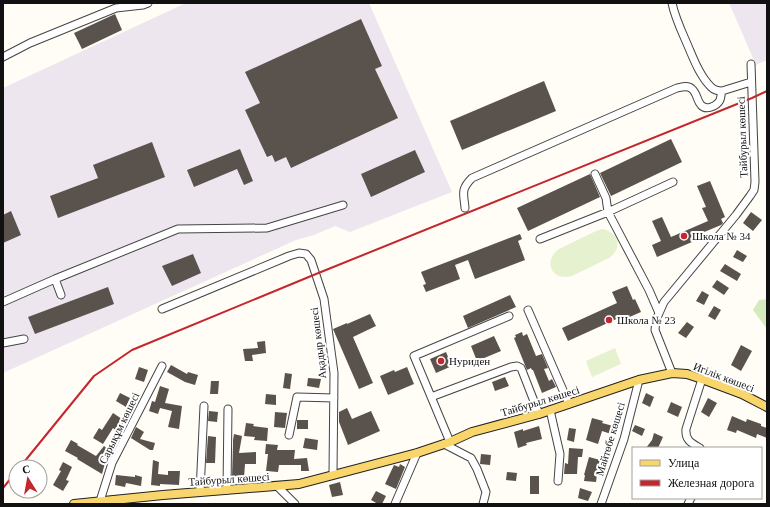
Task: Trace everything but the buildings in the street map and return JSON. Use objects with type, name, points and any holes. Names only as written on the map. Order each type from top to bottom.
[{"type":"main road","name":"Тайбурыл көшесі","points":[[74,504],[299,484],[417,453],[447,443],[472,432],[539,414],[639,380],[672,373]]},
{"type":"main road","name":"Игілік көшесі","points":[[672,373],[687,374],[702,379],[742,394],[767,407]]},
{"type":"street","points":[[3,56],[30,43],[116,8],[143,5],[148,3]]},
{"type":"street","points":[[672,3],[674,15],[704,79],[712,88],[717,91],[722,91],[751,82]]},
{"type":"street","name":"Тайбурыл көшесі","points":[[672,373],[656,330],[656,320],[659,313],[664,302],[736,215],[754,190],[751,64]]},
{"type":"street","points":[[465,208],[463,190],[472,178],[677,88],[688,86],[693,89],[704,108],[713,107],[720,101],[722,91]]},
{"type":"street","points":[[595,174],[606,198],[608,212],[649,290],[659,313]]},
{"type":"street","points":[[540,239],[608,212],[673,182]]},
{"type":"street","points":[[3,302],[55,279],[178,229],[267,228],[343,205]]},
{"type":"street","name":"Ақадыр көшесі","points":[[162,308],[289,256],[299,253],[306,254],[311,260],[324,298],[334,373],[333,474]]},
{"type":"street","points":[[55,279],[61,295]]},
{"type":"street","points":[[528,310],[570,404]]},
{"type":"street","points":[[483,504],[486,492],[478,469],[471,458],[447,443],[431,397],[414,356],[509,316]]},
{"type":"street","points":[[3,343],[24,339]]},
{"type":"street","name":"Сарықұм көшесі","points":[[100,501],[112,463],[162,366]]},
{"type":"street","points":[[431,397],[517,366],[521,368],[539,414]]},
{"type":"street","points":[[698,447],[690,442],[685,433],[702,379]]},
{"type":"street","name":"Майтөбе көшесі","points":[[601,504],[624,439],[639,380]]},
{"type":"street","points":[[288,435],[297,397],[334,398]]},
{"type":"street","points":[[200,492],[204,406]]},
{"type":"street","points":[[227,490],[228,408]]},
{"type":"street","points":[[550,410],[560,454],[558,480]]},
{"type":"street","points":[[395,504],[417,453]]},
{"type":"street","points":[[277,486],[295,504]]},
{"type":"shaded area","points":[[186,3],[369,3],[452,192],[350,232],[335,226],[314,235],[296,240],[3,373],[3,88]]},
{"type":"shaded area","points":[[729,3],[767,3],[767,60],[756,65]]},
{"type":"green space","points":[[602,229],[612,233],[617,241],[616,250],[609,258],[572,276],[559,276],[555,273],[550,264],[554,254],[559,249]]},
{"type":"green space","points":[[767,299],[767,329],[753,310],[759,300]]},
{"type":"green space","points":[[615,348],[621,364],[592,377],[586,361]]},
{"type":"railway","points":[[27,459],[94,376],[132,350],[767,91]]},
{"type":"railway","points":[[3,488],[8,482]]},
{"type":"place","name":"Школа № 34","points":[[684,236]]},
{"type":"place","name":"Школа № 23","points":[[609,320]]},
{"type":"place","name":"Нуриден","points":[[441,361]]}]
